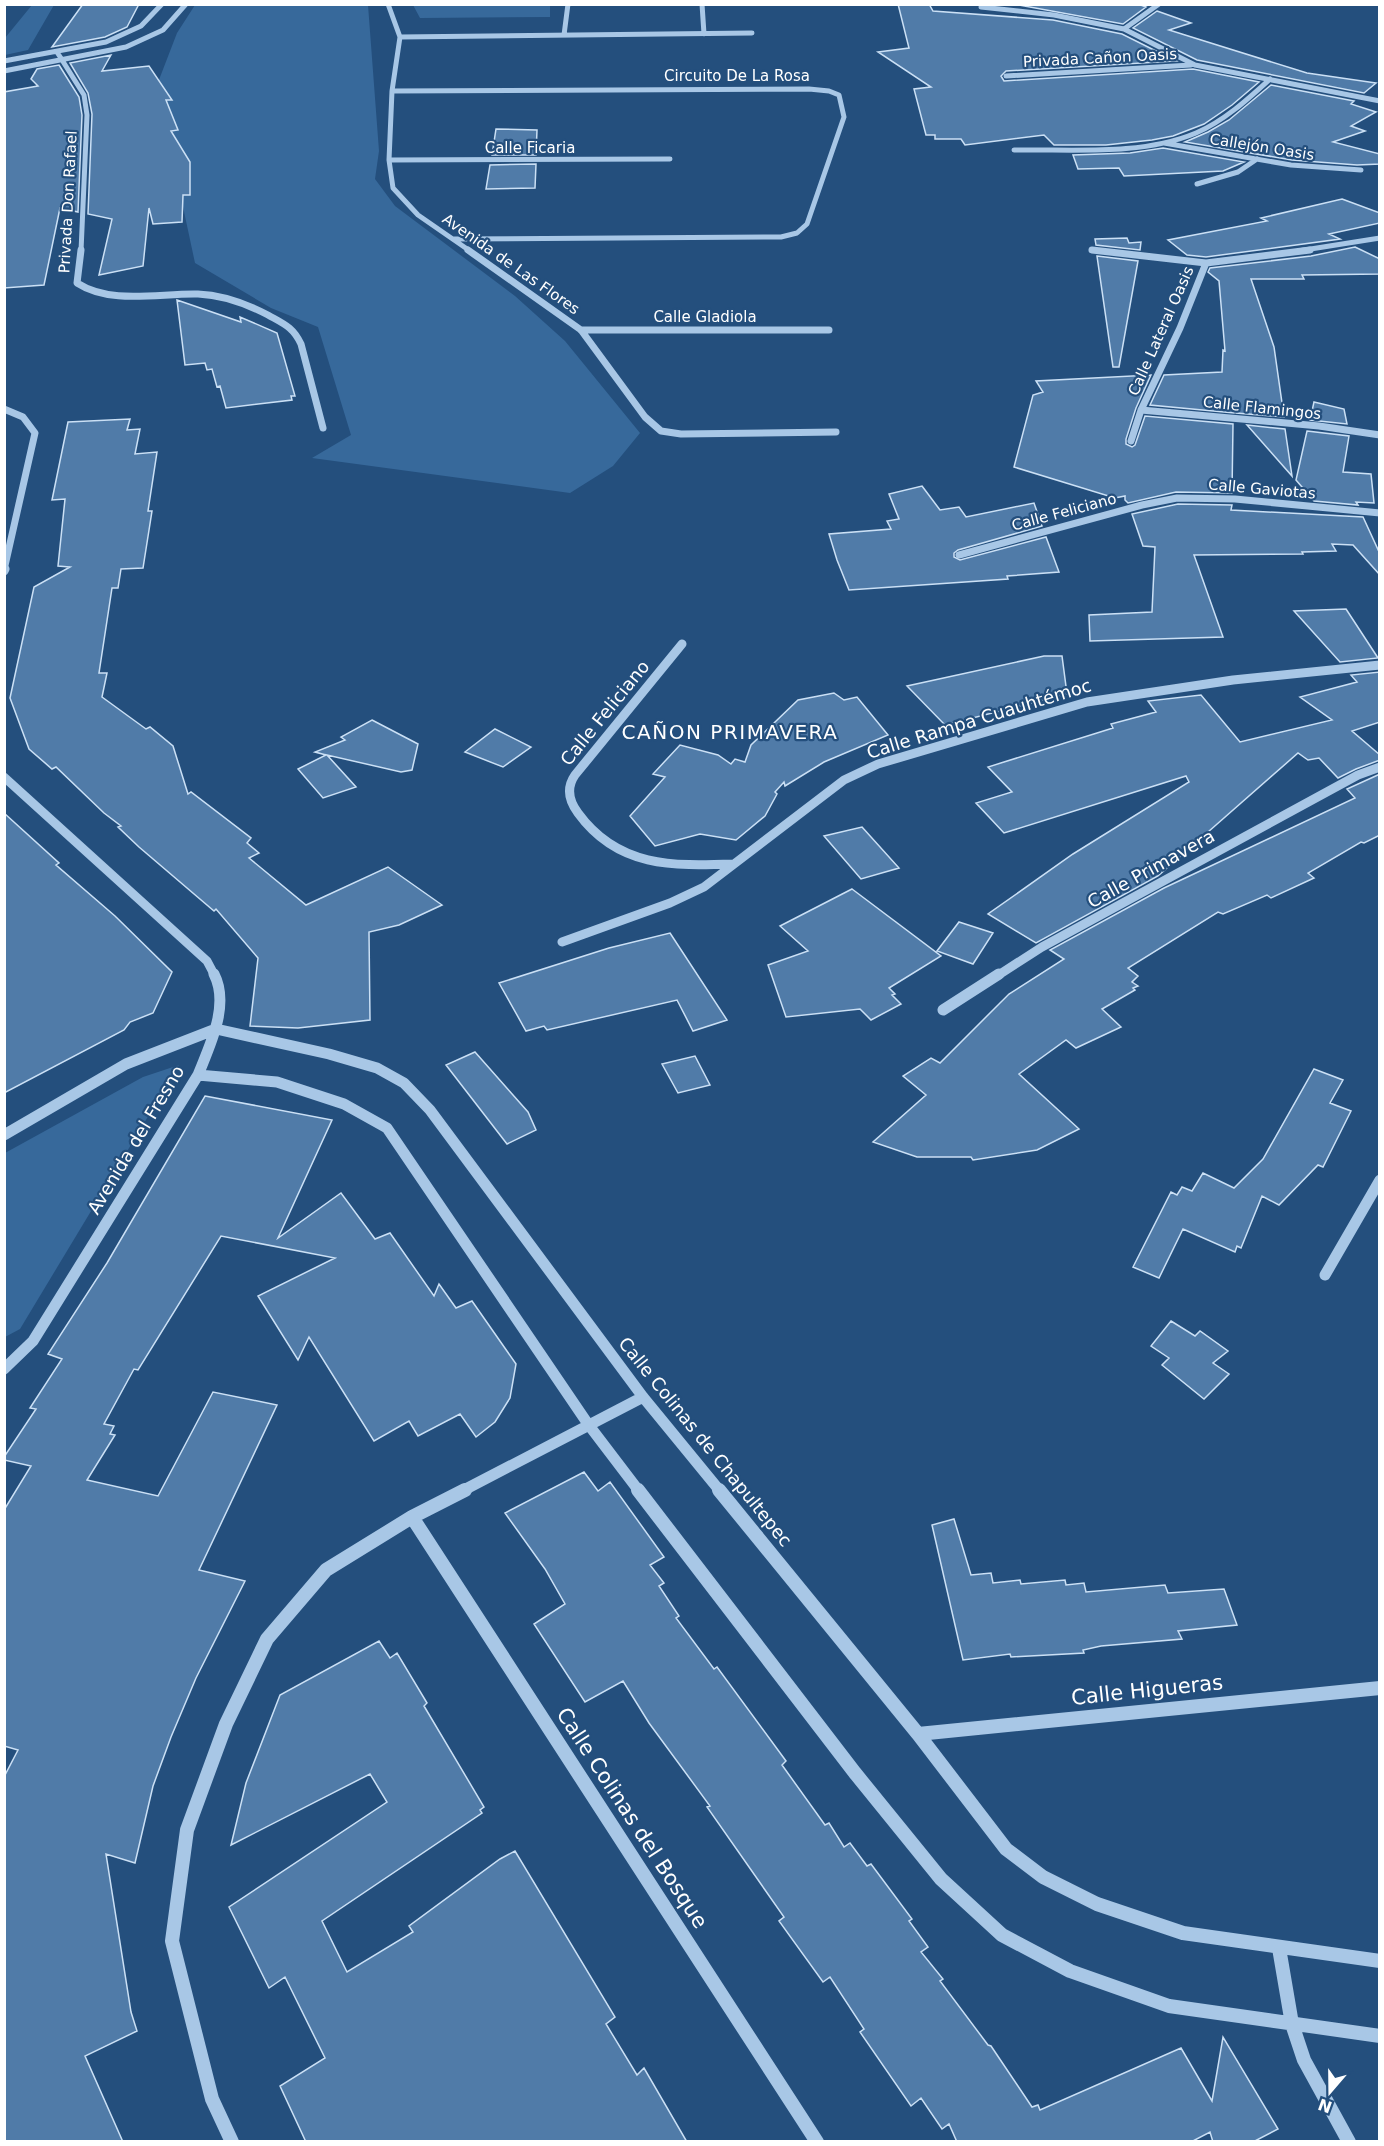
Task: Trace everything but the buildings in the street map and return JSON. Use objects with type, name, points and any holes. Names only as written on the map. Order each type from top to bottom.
[{"type":"street","points":[[4,61],[106,42],[141,26],[162,4]]},
{"type":"street","points":[[4,71],[62,61],[126,46],[163,30],[186,4]]},
{"type":"street","name":"Avenida de Las Flores","points":[[388,4],[400,37],[392,92],[389,160],[393,188],[418,215],[582,330],[645,417],[661,431],[681,434],[836,432]]},
{"type":"street","points":[[564,35],[568,4]]},
{"type":"street","points":[[702,4],[704,33]]},
{"type":"street","points":[[1124,29],[1159,4]]},
{"type":"street","points":[[981,7],[1046,14],[1124,29],[1195,65],[1380,101]]},
{"type":"street","points":[[400,37],[752,33]]},
{"type":"street","name":"Privada Don Rafael","points":[[57,52],[84,95],[87,115],[81,260],[77,283],[88,290],[104,295],[212,295],[262,312],[285,324],[295,332],[301,344],[323,428]]},
{"type":"street","name":"Privada Cañon Oasis","points":[[1006,76],[1195,65]]},
{"type":"street","name":"Callejón Oasis","points":[[1014,150],[1106,148],[1160,142],[1194,134],[1245,102],[1270,79]]},
{"type":"street","name":"Circuito De La Rosa","points":[[392,92],[808,89],[828,91],[839,95],[844,117],[837,142],[807,224],[797,233],[781,237],[453,239]]},
{"type":"street","name":"Callejón Oasis","points":[[1160,142],[1328,170],[1361,170]]},
{"type":"street","name":"Calle Ficaria","points":[[389,160],[670,159]]},
{"type":"street","points":[[1197,184],[1238,172],[1257,159]]},
{"type":"street","name":"Calle Lateral Oasis","points":[[1131,441],[1141,410],[1180,328],[1206,262],[1333,247],[1380,238]]},
{"type":"street","points":[[1092,250],[1206,262]]},
{"type":"street","name":"Calle Gladiola","points":[[582,330],[829,330]]},
{"type":"street","points":[[4,409],[22,415],[30,422],[35,433],[4,571]]},
{"type":"street","name":"Calle Flamingos","points":[[1141,410],[1319,426],[1380,435]]},
{"type":"street","name":"Calle Gaviotas","points":[[1142,506],[1177,498],[1206,497],[1380,513]]},
{"type":"street","name":"Calle Feliciano","points":[[959,555],[1142,506]]},
{"type":"street","name":"Calle Feliciano","points":[[682,644],[582,766],[569,786],[571,799],[578,816],[616,849],[639,860],[668,865],[734,864]]},
{"type":"street","name":"Calle Rampa Cuauhtémoc","points":[[562,942],[670,903],[704,887],[844,780],[889,761],[1087,702],[1233,680],[1380,665]]},
{"type":"street","name":"Calle Primavera","points":[[943,1010],[1042,948],[1358,775],[1380,767]]},
{"type":"street","name":"Avenida del Fresno","points":[[4,777],[207,961],[220,986],[216,1029],[198,1075],[33,1341],[4,1369]]},
{"type":"street","points":[[4,1135],[126,1064],[216,1029]]},
{"type":"street","name":"Calle Colinas de Chapultepec","points":[[216,1029],[329,1054],[377,1068],[404,1083],[430,1110],[642,1397],[918,1734],[1006,1849],[1043,1877],[1097,1904],[1183,1933],[1380,1961]]},
{"type":"street","points":[[198,1075],[277,1082],[344,1104],[387,1128],[588,1424],[855,1773],[941,1879],[1002,1935],[1070,1971],[1169,2006],[1380,2036]]},
{"type":"street","points":[[1325,1275],[1380,1180]]},
{"type":"street","points":[[232,2142],[212,2099],[172,1941],[187,1830],[226,1724],[267,1639],[326,1570],[412,1517],[642,1397]]},
{"type":"street","name":"Calle Colinas del Bosque","points":[[412,1517],[817,2142]]},
{"type":"street","name":"Calle Higueras","points":[[918,1734],[1380,1688]]},
{"type":"street","points":[[1280,1948],[1292,2024],[1304,2060],[1349,2142]]},
{"type":"shaded area","points":[[32,5],[54,5],[28,50],[5,55],[5,38]]},
{"type":"shaded area","points":[[195,5],[368,5],[379,151],[375,179],[395,206],[515,296],[565,341],[640,433],[613,466],[570,493],[312,458],[351,435],[318,327],[271,308],[195,263],[157,85],[177,33]]},
{"type":"shaded area","points":[[413,5],[550,5],[550,17],[420,18]]},
{"type":"shaded area","points":[[179,1065],[20,1329],[5,1337],[5,1153],[143,1077]]},
{"type":"district","name":"CAÑON PRIMAVERA","points":[[730,732]]}]
